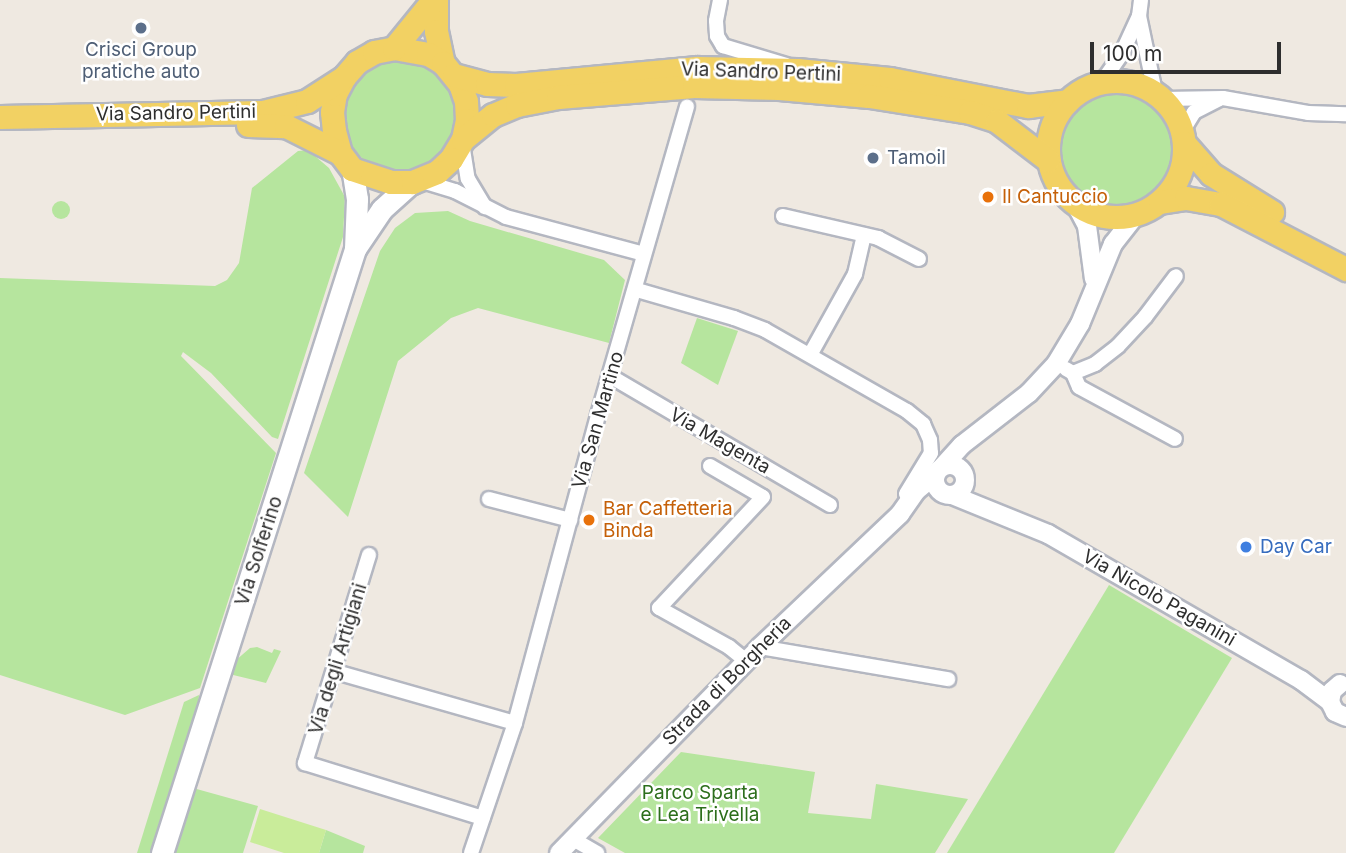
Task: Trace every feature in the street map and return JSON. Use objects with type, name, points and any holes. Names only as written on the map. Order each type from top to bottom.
[{"type":"main road","points":[[394,48],[434,0]]},
{"type":"main road","points":[[434,0],[436,31],[449,69],[466,102],[467,120],[462,141]]},
{"type":"main road","name":"Via Sandro Pertini","points":[[0,117],[263,112],[307,102],[344,77],[366,57],[394,48],[411,48],[449,69],[487,84],[516,85],[697,68],[797,70],[890,79],[1028,106],[1068,101]]},
{"type":"main road","points":[[344,77],[335,94],[332,112],[346,161]]},
{"type":"main road","points":[[1102,82],[1138,84],[1159,96],[1175,114],[1183,137],[1211,174],[1231,189],[1346,251]]},
{"type":"main road","name":"Via Sandro Pertini","points":[[1076,205],[1054,178],[1048,160],[1048,139],[1055,118],[1068,101],[1083,89],[1102,82]]},
{"type":"main road","name":"Via Sandro Pertini","points":[[0,129],[286,126],[346,161],[391,182],[415,181],[444,165],[462,141],[493,115],[517,105],[558,97],[694,86],[779,88],[869,96],[970,112],[998,121],[1048,160]]},
{"type":"main road","points":[[1160,202],[1174,185],[1183,165],[1183,137]]},
{"type":"main road","name":"Via Solferino","points":[[162,853],[355,249],[357,199],[346,161]]},
{"type":"main road","name":"Via Solferino","points":[[355,249],[382,209],[415,181]]},
{"type":"main road","points":[[1076,205],[1095,214],[1115,218],[1136,215],[1160,202],[1186,198],[1221,204],[1346,269]]},
{"type":"street","points":[[720,0],[716,29],[723,46],[734,52],[773,59],[797,70]]},
{"type":"street","points":[[1102,82],[1122,53],[1139,16],[1141,0]]},
{"type":"street","points":[[1139,16],[1159,96],[1223,98],[1326,116],[1346,114]]},
{"type":"street","points":[[1183,137],[1194,112],[1223,98]]},
{"type":"street","name":"Via San Martino","points":[[471,853],[515,723],[687,107]]},
{"type":"street","points":[[462,141],[468,179],[486,208]]},
{"type":"street","points":[[415,181],[454,191],[486,208],[644,254]]},
{"type":"street","name":"Strada di Borgheria","points":[[1076,205],[1087,226],[1094,256],[1094,286]]},
{"type":"street","name":"Strada di Borgheria","points":[[559,853],[760,647],[900,514],[916,491],[940,470],[962,444],[975,437],[1029,393],[1056,364],[1080,324],[1113,244],[1136,215]]},
{"type":"street","points":[[783,216],[889,242],[919,259]]},
{"type":"street","points":[[810,355],[855,274],[864,235]]},
{"type":"street","points":[[1073,373],[1095,364],[1118,346],[1145,317],[1176,276]]},
{"type":"street","points":[[637,290],[734,318],[765,330],[907,411],[923,424],[930,440],[931,453],[876,537]]},
{"type":"street","points":[[1056,364],[1073,373],[1079,387],[1175,439]]},
{"type":"street","name":"Via Magenta","points":[[610,376],[830,505]]},
{"type":"street","points":[[964,473],[954,465],[940,470],[938,489],[950,495],[962,490],[964,473],[975,437]]},
{"type":"street","points":[[710,466],[763,497],[659,608],[729,647],[746,661]]},
{"type":"street","name":"Via Nicolò Paganini","points":[[964,473],[971,485],[1015,519]]},
{"type":"street","name":"Strada di Borgheria","points":[[900,514],[923,500],[950,495]]},
{"type":"street","name":"Via Nicolò Paganini","points":[[950,495],[1048,534],[1301,680],[1330,702],[1335,712],[1346,717]]},
{"type":"street","points":[[489,499],[570,520]]},
{"type":"street","name":"Via degli Artigiani","points":[[369,555],[305,764],[482,818]]},
{"type":"street","points":[[760,647],[948,679]]},
{"type":"street","points":[[335,672],[515,723]]},
{"type":"street","name":"Via Nicolò Paganini","points":[[1301,680],[1344,682]]},
{"type":"street","name":"Via Nicolò Paganini","points":[[1330,702],[1332,691],[1344,682]]},
{"type":"street","points":[[573,839],[597,853]]},
{"type":"green space","points":[[399,58],[421,63],[439,75],[451,93],[456,115],[451,137],[439,155],[421,167],[399,172],[377,167],[359,155],[347,137],[342,115],[347,93],[359,75],[377,63]]},
{"type":"green space","points":[[1116,92],[1138,97],[1156,109],[1168,127],[1173,149],[1168,171],[1156,189],[1138,201],[1116,206],[1094,201],[1076,189],[1064,171],[1059,149],[1064,127],[1076,109],[1094,97]]},
{"type":"green space","points":[[308,150],[329,168],[345,197],[343,237],[278,439],[272,437],[211,373],[183,352],[181,356],[276,453],[200,688],[125,715],[0,675],[0,278],[215,286],[227,280],[239,263],[252,188],[298,151]]},
{"type":"green space","points":[[57,201],[65,201],[70,210],[68,217],[57,219],[52,214],[52,206]]},
{"type":"green space","points":[[448,211],[470,221],[604,260],[625,280],[609,343],[478,308],[451,318],[398,361],[348,517],[304,473],[380,251],[395,228],[415,213]]},
{"type":"green space","points":[[697,318],[738,331],[718,385],[681,363]]},
{"type":"green space","points":[[1109,585],[1232,658],[1114,853],[947,853]]},
{"type":"green space","points":[[257,647],[272,653],[274,649],[281,651],[266,683],[229,674],[235,661],[250,648]]},
{"type":"green space","points":[[199,695],[198,710],[152,853],[137,853],[184,702]]},
{"type":"green space","name":"Parco Sparta e Lea Trivella","points":[[681,752],[815,772],[808,813],[871,819],[876,784],[968,799],[935,853],[625,853],[598,838]]},
{"type":"green space","points":[[193,788],[258,806],[243,853],[173,853]]},
{"type":"green space","points":[[260,809],[326,830],[319,853],[284,853],[250,842]]},
{"type":"green space","points":[[326,830],[365,846],[363,853],[319,853]]},
{"type":"place","name":"Crisci Group pratiche auto","points":[[141,28]]},
{"type":"place","name":"Tamoil","points":[[873,158]]},
{"type":"place","name":"Il Cantuccio","points":[[988,197]]},
{"type":"place","name":"Bar Caffetteria Binda","points":[[589,520]]},
{"type":"place","name":"Day Car","points":[[1246,547]]}]
